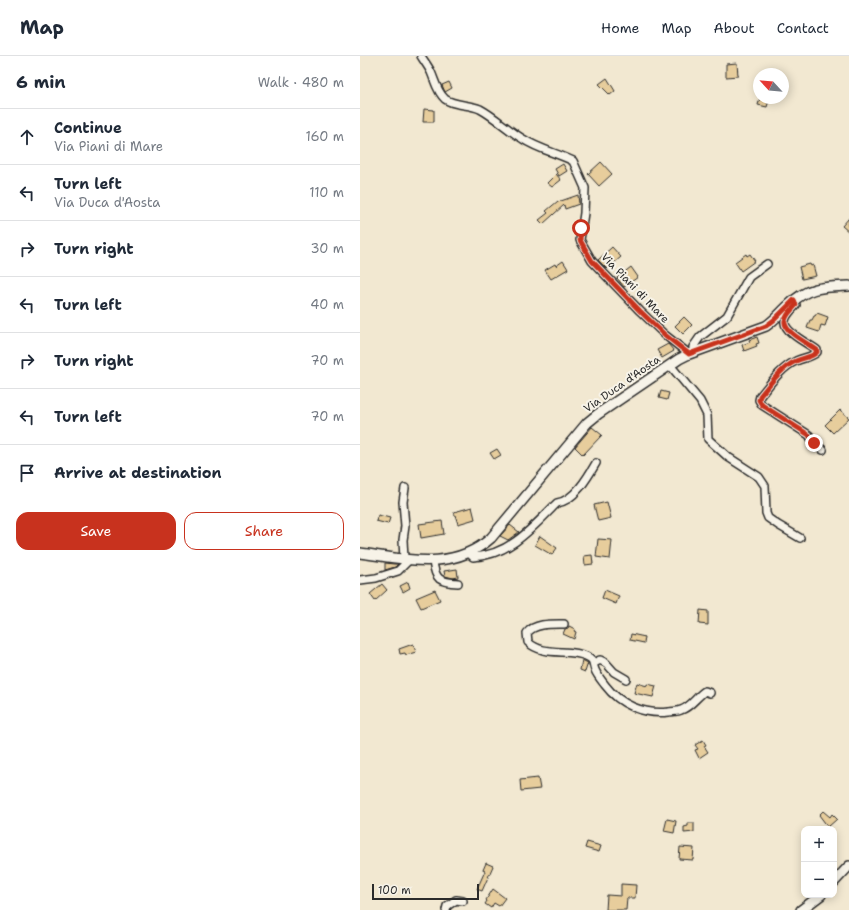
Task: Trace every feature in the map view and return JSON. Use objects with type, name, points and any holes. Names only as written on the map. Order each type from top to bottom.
[{"type":"main road","name":"Via Duca d'Aosta","points":[[360,554],[407,560],[433,561],[447,560],[476,550],[491,538],[587,423],[598,414],[635,390],[670,364],[691,353],[766,326],[794,300],[803,294],[817,288],[849,286]]},
{"type":"main road","points":[[837,879],[849,866]]},
{"type":"main road","points":[[801,910],[817,898]]},
{"type":"street","name":"Via Piani di Mare","points":[[421,56],[430,71],[439,93],[446,100],[480,109],[522,139],[573,161],[584,188],[584,213],[580,240],[592,261],[665,335],[691,353]]},
{"type":"street","points":[[691,353],[693,346],[700,337],[727,316],[749,277],[767,264]]},
{"type":"street","points":[[794,300],[796,305],[788,314],[785,320],[785,325],[788,331],[817,350],[817,352],[812,356],[796,361],[782,371],[760,396],[759,400],[762,405],[809,435],[814,443],[823,450]]},
{"type":"street","points":[[670,364],[704,408],[707,415],[708,438],[728,457],[759,477],[765,486],[766,513],[768,518],[800,538]]},
{"type":"street","name":"Via Duca d'Aosta","points":[[469,553],[473,557],[479,557],[509,547],[519,540],[557,503],[564,502],[585,481],[596,463]]},
{"type":"street","points":[[360,580],[376,578],[398,572],[407,560],[403,540],[405,526],[403,502],[405,488]]},
{"type":"street","points":[[433,561],[434,572],[438,578],[444,582],[458,583]]},
{"type":"street","points":[[564,624],[537,626],[530,629],[527,633],[528,642],[532,647],[585,655],[594,662],[595,669],[606,686],[624,703],[643,712],[661,713],[682,710],[704,692],[710,693]]},
{"type":"street","points":[[594,662],[600,660],[606,663],[614,672],[626,679]]},
{"type":"street","points":[[446,910],[447,906],[456,900],[463,901]]},
{"type":"building","points":[[737,63],[738,76],[726,77],[726,64]]},
{"type":"building","points":[[607,78],[615,91],[610,95],[599,84]]},
{"type":"building","points":[[449,82],[452,88],[445,92],[442,85]]},
{"type":"building","points":[[758,104],[768,104],[767,107]]},
{"type":"building","points":[[424,109],[434,110],[434,122],[423,122]]},
{"type":"building","points":[[601,162],[612,174],[599,186],[588,174]]},
{"type":"building","points":[[563,164],[567,171],[559,176],[555,169]]},
{"type":"building","points":[[556,174],[561,180],[552,187],[547,183]]},
{"type":"building","points":[[578,195],[579,204],[565,209],[564,205],[543,224],[539,220],[548,213],[546,211],[558,201]]},
{"type":"building","points":[[849,218],[849,232],[842,226]]},
{"type":"building","points":[[612,247],[621,257],[607,269],[598,260]]},
{"type":"building","points":[[746,254],[747,256],[750,254],[755,261],[741,271],[735,262]]},
{"type":"building","points":[[563,261],[568,269],[551,279],[545,270],[555,264],[556,266]]},
{"type":"building","points":[[810,264],[811,266],[813,265],[816,276],[802,279],[799,267]]},
{"type":"building","points":[[631,267],[638,277],[624,287],[617,278]]},
{"type":"building","points":[[817,313],[828,317],[825,326],[821,325],[819,332],[807,328],[810,320],[812,320]]},
{"type":"building","points":[[684,317],[692,325],[683,334],[675,326]]},
{"type":"building","points":[[757,337],[759,343],[756,344],[757,346],[744,351],[742,345]]},
{"type":"building","points":[[668,344],[674,351],[662,358],[657,350]]},
{"type":"building","points":[[661,391],[669,393],[667,400],[659,398]]},
{"type":"building","points":[[840,410],[849,418],[833,433],[825,425]]},
{"type":"building","points":[[592,427],[602,435],[583,455],[575,447]]},
{"type":"building","points":[[497,449],[501,455],[494,459],[490,453]]},
{"type":"building","points":[[607,502],[611,518],[598,521],[594,505]]},
{"type":"building","points":[[472,507],[475,519],[458,524],[454,512]]},
{"type":"building","points":[[378,515],[390,518],[388,524],[376,521]]},
{"type":"building","points":[[442,521],[444,534],[421,538],[419,524]]},
{"type":"building","points":[[510,525],[519,532],[508,540],[500,536]]},
{"type":"building","points":[[540,536],[557,548],[552,555],[535,545]]},
{"type":"building","points":[[598,539],[612,540],[610,559],[596,557]]},
{"type":"building","points":[[592,555],[593,564],[585,565],[584,556]]},
{"type":"building","points":[[385,563],[398,564],[395,567],[385,570]]},
{"type":"building","points":[[457,569],[458,577],[453,578],[445,576],[444,571]]},
{"type":"building","points":[[408,582],[410,588],[403,592],[400,586]]},
{"type":"building","points":[[382,584],[387,590],[375,601],[370,594]]},
{"type":"building","points":[[435,590],[440,600],[421,608],[416,598]]},
{"type":"building","points":[[605,590],[619,596],[616,604],[602,598]]},
{"type":"building","points":[[700,610],[708,611],[708,625],[699,624]]},
{"type":"building","points":[[569,626],[575,629],[574,631],[576,632],[574,639],[563,634],[565,629]]},
{"type":"building","points":[[631,634],[645,637],[644,643],[630,640]]},
{"type":"building","points":[[413,644],[416,652],[406,655],[405,653],[400,654],[399,649]]},
{"type":"building","points":[[582,660],[588,663],[585,672],[580,670]]},
{"type":"building","points":[[637,683],[647,686],[647,684],[656,686],[653,697],[634,693]]},
{"type":"building","points":[[703,740],[706,745],[704,746],[708,752],[699,758],[695,750],[698,749],[695,745]]},
{"type":"building","points":[[538,778],[540,789],[521,791],[520,780]]},
{"type":"building","points":[[823,811],[830,817],[832,814],[837,819],[827,826],[819,815]]},
{"type":"building","points":[[667,819],[676,821],[674,833],[664,831]]},
{"type":"building","points":[[688,823],[694,823],[694,832],[684,833],[684,827],[688,826]]},
{"type":"building","points":[[587,842],[601,846],[599,852],[585,848]]},
{"type":"building","points":[[680,847],[694,848],[693,860],[679,859]]},
{"type":"building","points":[[486,863],[493,866],[482,891],[477,889],[485,871],[483,870]]},
{"type":"building","points":[[621,884],[636,885],[635,898],[627,898],[626,910],[606,910],[607,895],[621,896]]},
{"type":"building","points":[[493,889],[505,898],[499,906],[494,903],[491,908],[485,904]]},
{"type":"route","points":[[581,228],[580,240],[592,261],[665,335],[689,354],[766,326],[794,300],[796,305],[788,314],[785,320],[785,325],[788,331],[817,350],[817,352],[812,356],[796,361],[782,371],[760,396],[759,400],[762,405],[809,435],[814,443]]}]
